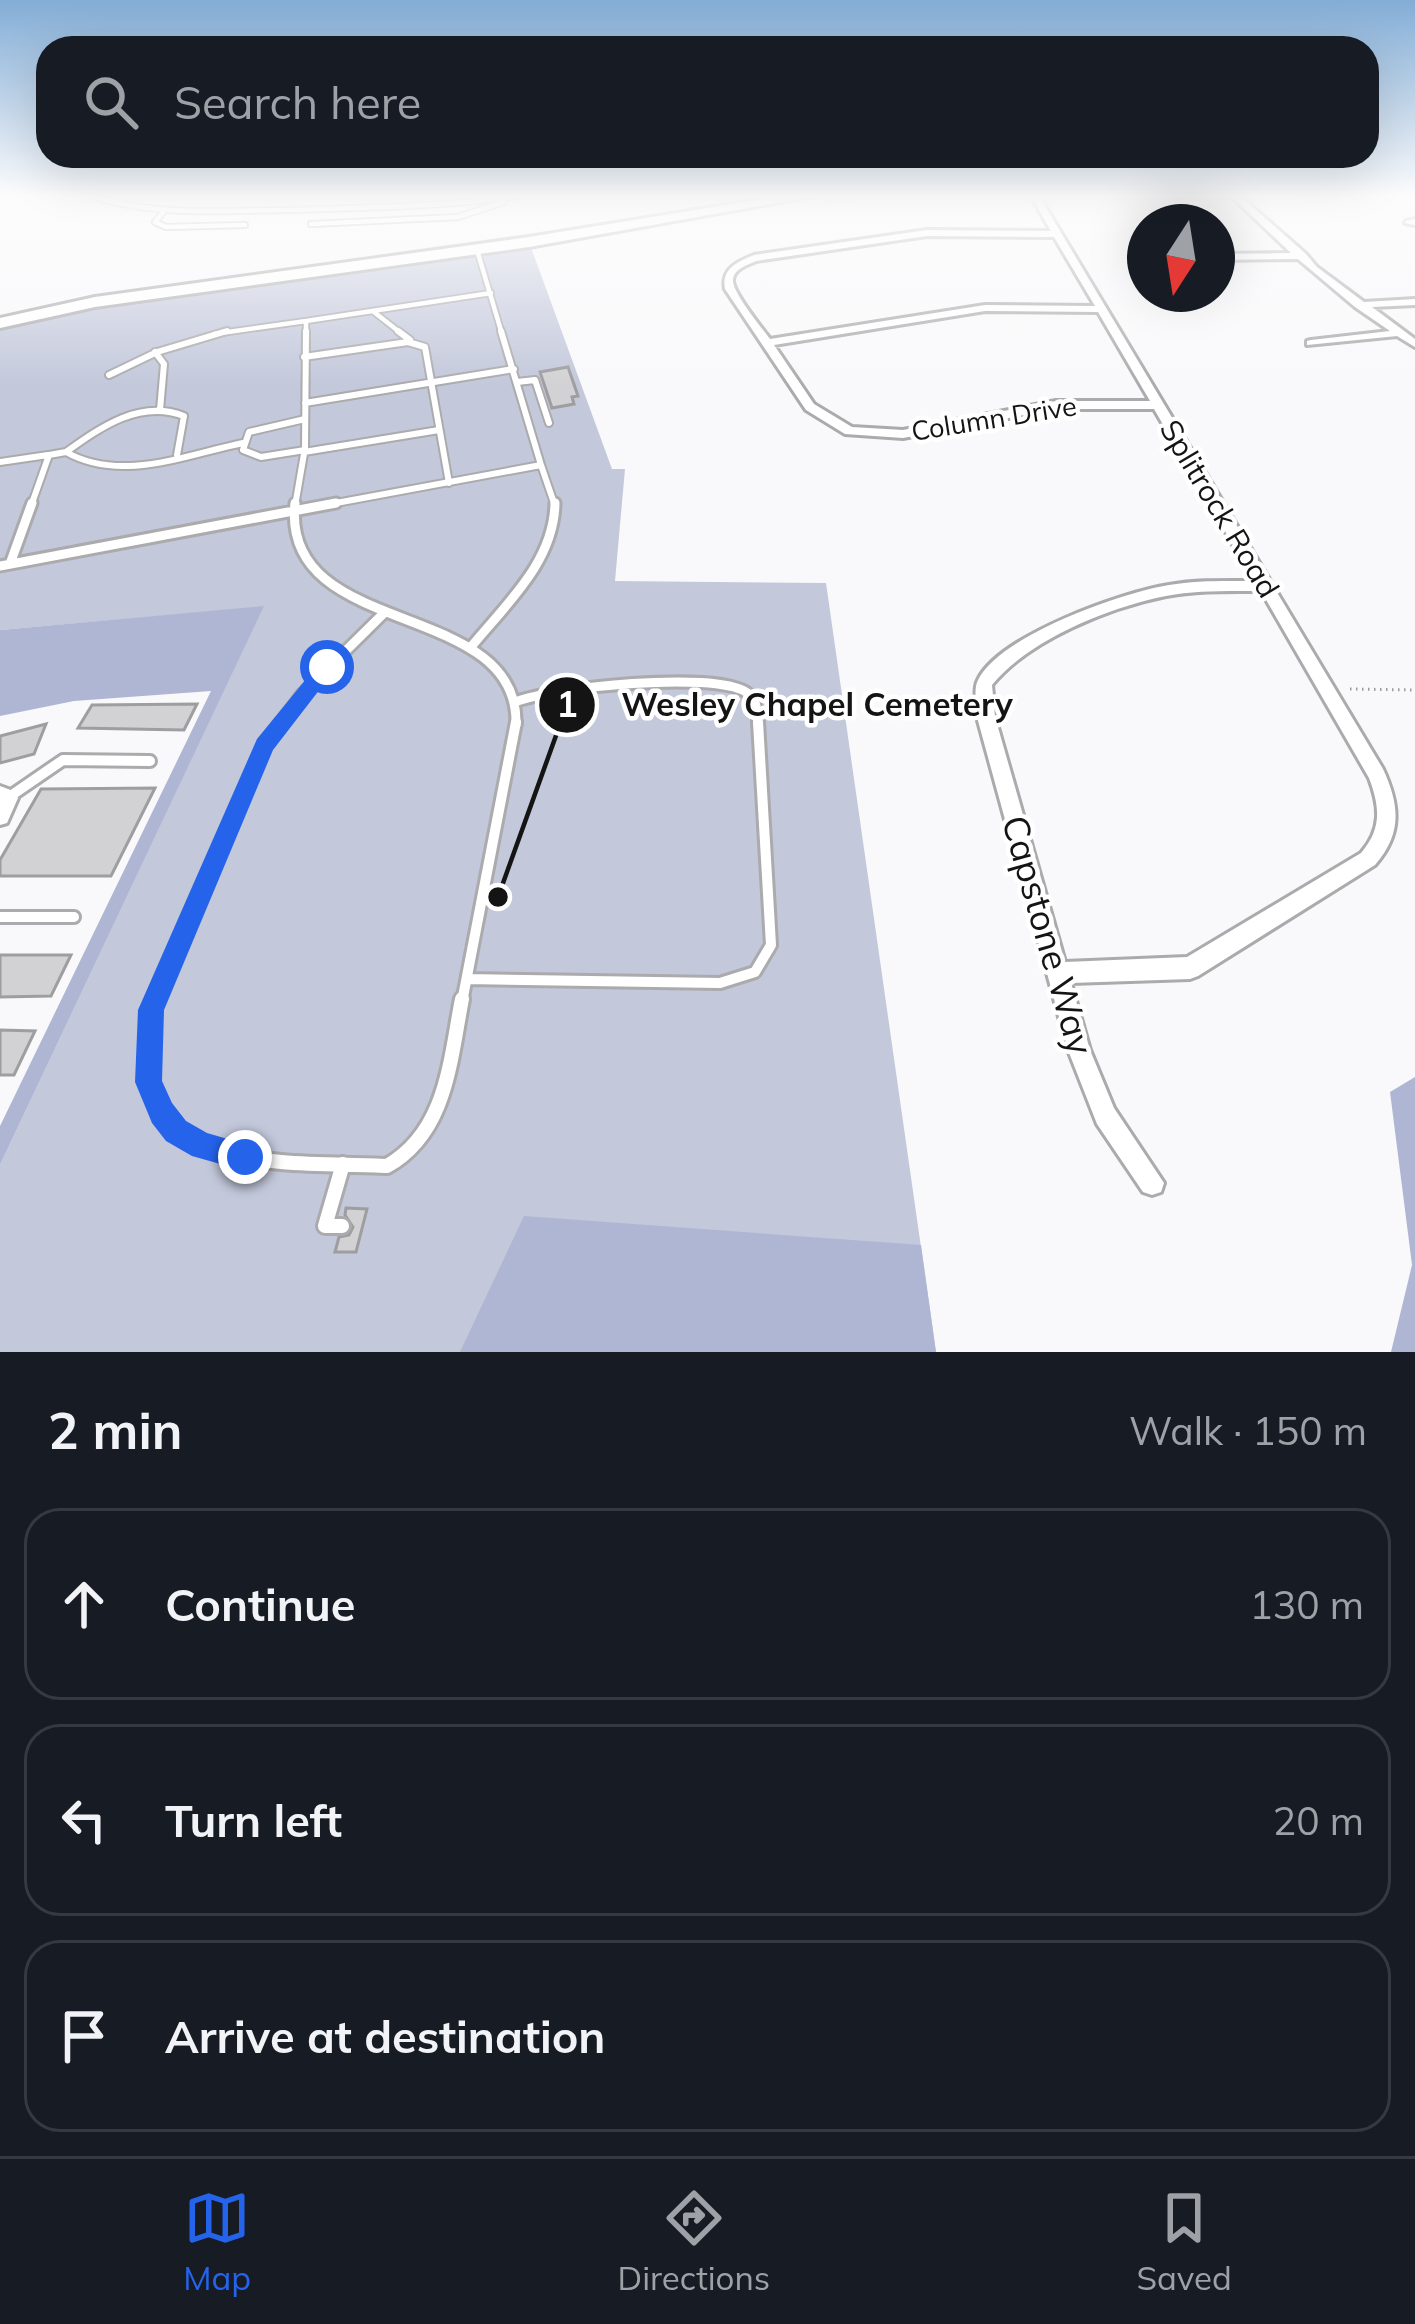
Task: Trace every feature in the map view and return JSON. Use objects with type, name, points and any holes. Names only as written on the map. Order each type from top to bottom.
[{"type":"main road","points":[[0,323],[95,302],[410,259]]},
{"type":"street","points":[[757,259],[733,269],[728,279],[766,343],[985,308],[1101,309]]},
{"type":"street","name":"Splitrock Road","points":[[1058,973],[1190,968],[1368,859],[1383,844],[1389,826],[1388,801],[1377,775],[1072,259]]},
{"type":"street","points":[[1307,259],[1359,305],[1415,344]]},
{"type":"street","points":[[1359,305],[1415,302]]},
{"type":"street","points":[[1311,343],[1396,333]]},
{"type":"street","name":"Column Drive","points":[[766,343],[810,407],[832,424],[886,436],[1056,405],[1158,405]]},
{"type":"street","name":"Capstone Way","points":[[1152,1183],[1105,1116],[1058,973],[986,716],[984,684],[1018,649],[1139,598],[1192,587],[1265,586]]},
{"type":"street","points":[[0,817],[4,795]]},
{"type":"lane","points":[[471,647],[532,568],[548,538],[556,505],[480,259]]},
{"type":"lane","points":[[110,375],[208,332],[491,293]]},
{"type":"lane","points":[[374,311],[425,347],[449,483]]},
{"type":"lane","points":[[306,321],[304,451],[294,513],[296,538],[306,558],[352,596],[471,647],[499,672],[515,702],[467,979],[440,1106],[427,1133],[406,1157],[387,1166],[245,1157],[202,1146],[176,1131],[148,1082],[151,1010],[264,745],[302,694],[384,613]]},
{"type":"lane","points":[[304,357],[415,343]]},
{"type":"lane","points":[[155,352],[164,364],[160,410]]},
{"type":"lane","points":[[305,403],[514,369]]},
{"type":"lane","points":[[518,382],[535,380],[548,419],[528,418]]},
{"type":"lane","points":[[0,462],[66,452],[114,420],[160,410],[184,416],[177,455]]},
{"type":"lane","points":[[305,418],[249,432],[243,450],[260,457],[439,430]]},
{"type":"lane","points":[[66,452],[97,467],[243,443]]},
{"type":"lane","points":[[5,566],[49,455]]},
{"type":"lane","points":[[5,566],[541,465]]},
{"type":"lane","points":[[467,979],[720,983],[755,972],[771,945],[758,723],[752,696],[729,686],[602,687],[529,693],[515,702]]},
{"type":"lane","points":[[4,795],[63,760],[150,761]]},
{"type":"lane","points":[[0,916],[74,917]]},
{"type":"lane","points":[[342,1226],[325,1226],[344,1164]]},
{"type":"path","points":[[1347,689],[1415,690]]},
{"type":"shaded area","points":[[412,259],[535,259],[612,469],[625,469],[615,581],[826,583],[936,1352],[0,1352],[0,1165],[263,607],[0,630],[0,323]]},
{"type":"shaded area","points":[[264,606],[0,1165],[0,1126],[211,691],[74,701],[0,716],[0,630]]},
{"type":"shaded area","points":[[1415,1077],[1415,1352],[1391,1352],[1412,1265],[1390,1092]]},
{"type":"shaded area","points":[[524,1216],[921,1245],[936,1352],[460,1352]]},
{"type":"building","points":[[568,367],[578,396],[572,397],[574,404],[552,408],[540,372]]},
{"type":"building","points":[[197,704],[184,730],[78,728],[92,705]]},
{"type":"building","points":[[46,724],[34,754],[0,763],[0,736]]},
{"type":"building","points":[[155,788],[111,876],[0,876],[0,860],[41,789]]},
{"type":"building","points":[[0,955],[71,955],[51,996],[0,997]]},
{"type":"building","points":[[0,1030],[35,1031],[14,1075],[0,1075]]},
{"type":"building","points":[[346,1208],[367,1209],[356,1252],[335,1252],[339,1237],[349,1235],[353,1227]]},
{"type":"place","name":"Wesley Chapel Cemetery","points":[[498,897]]},
{"type":"route","points":[[245,1157],[202,1146],[176,1131],[162,1113],[148,1082],[151,1010],[264,745],[327,667]]}]
